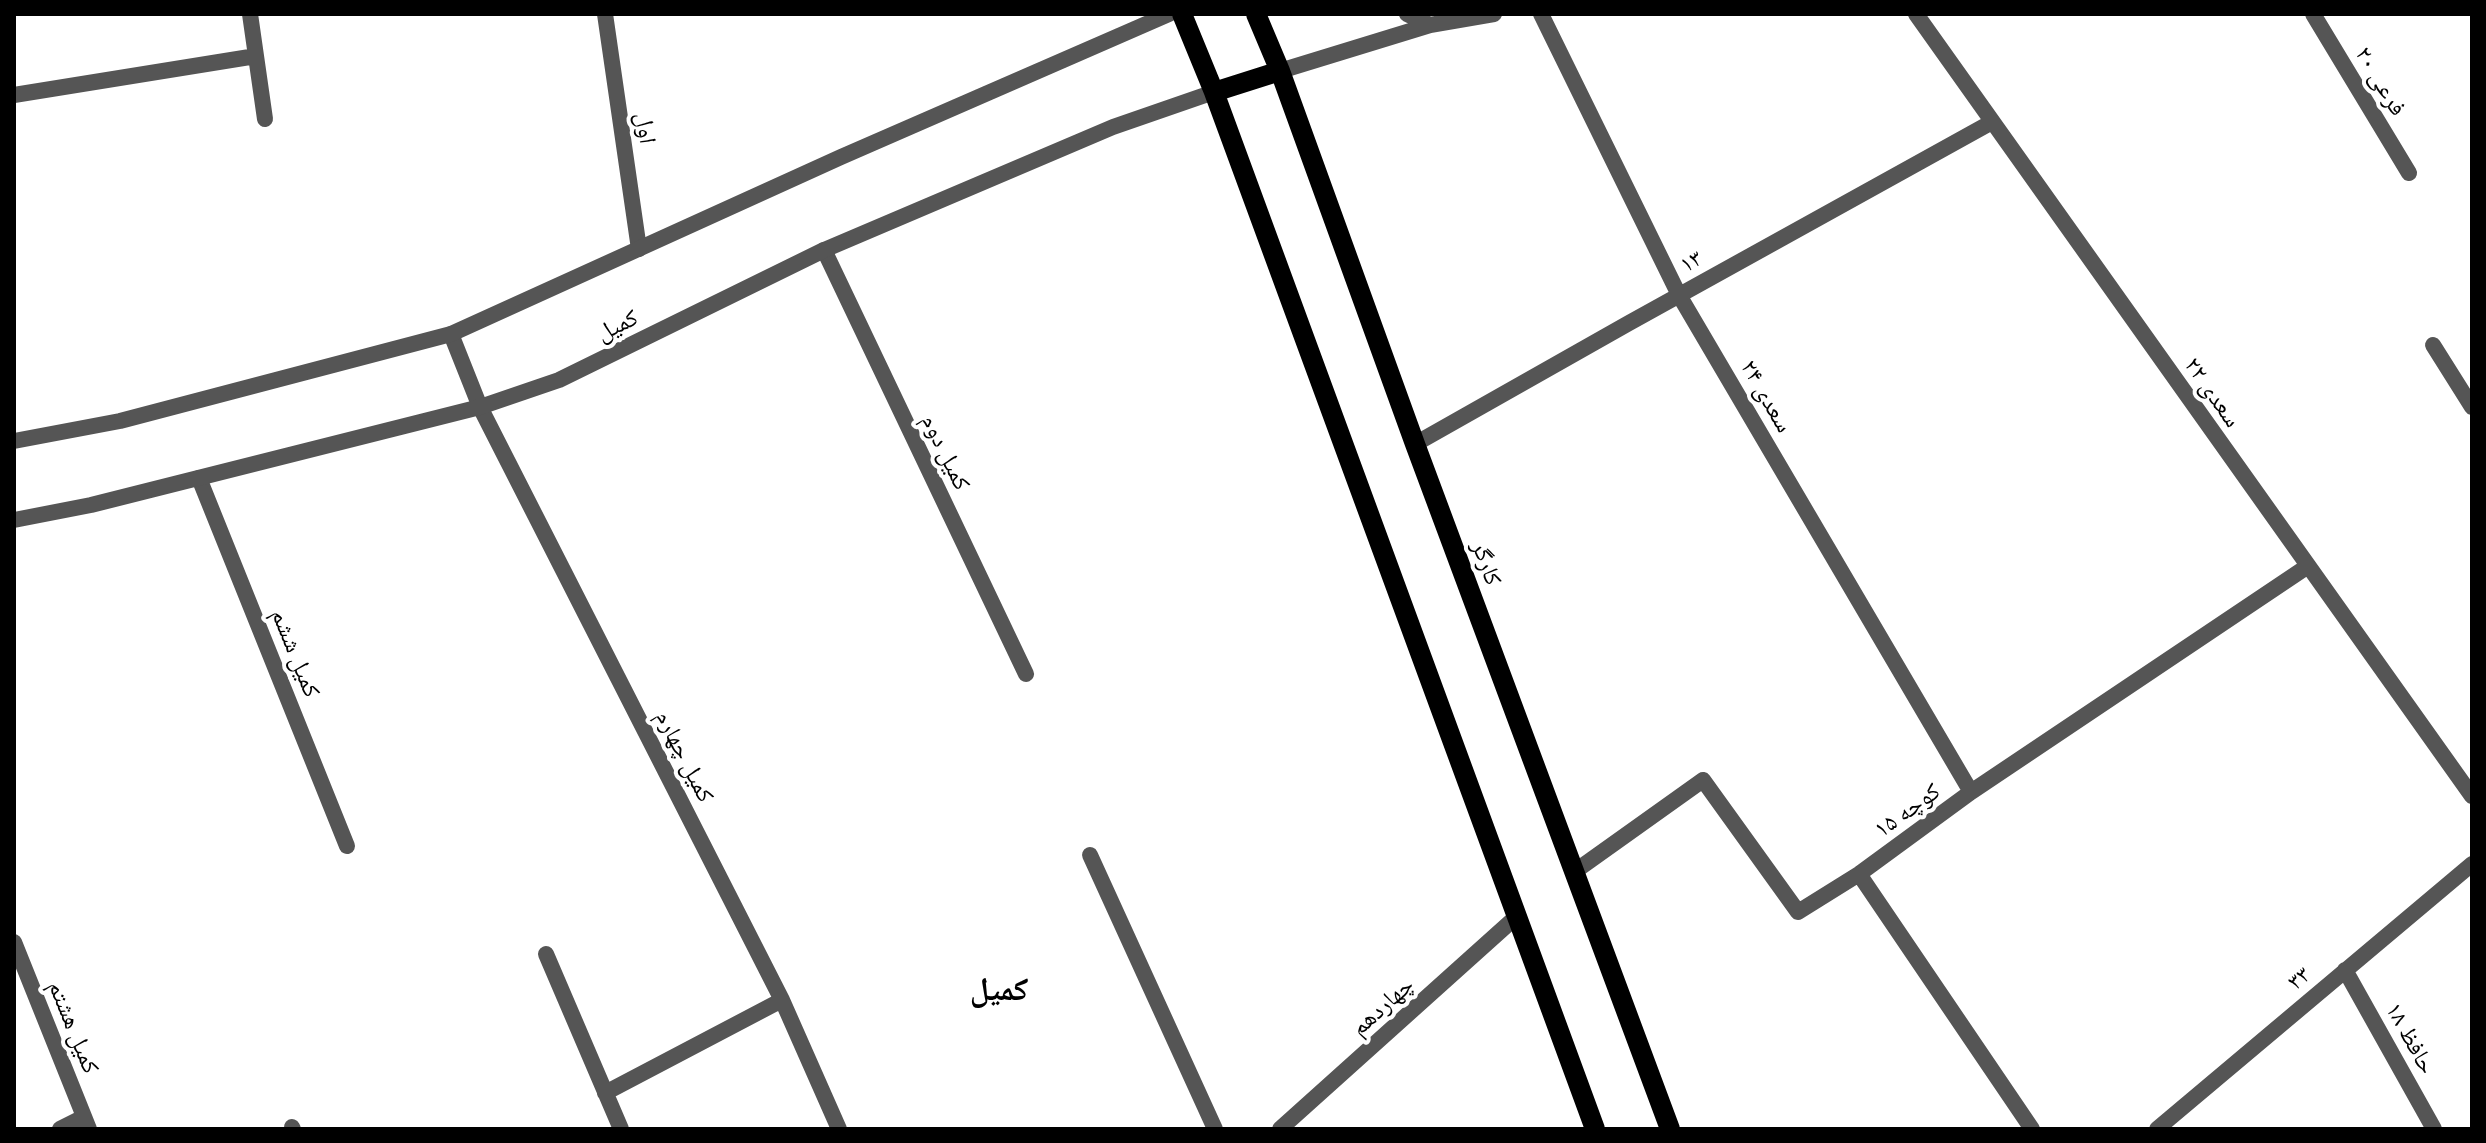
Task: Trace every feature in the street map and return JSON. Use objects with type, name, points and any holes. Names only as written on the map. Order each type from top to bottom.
[{"type":"main road","points":[[1182,14],[1214,92],[1595,1129]]},
{"type":"main road","name":"کارگر","points":[[1256,14],[1280,71],[1670,1129]]},
{"type":"main road","points":[[1214,92],[1280,71]]},
{"type":"street","points":[[250,14],[265,119]]},
{"type":"street","name":"اول","points":[[605,14],[639,249]]},
{"type":"street","points":[[14,441],[120,421],[451,334],[1169,14]]},
{"type":"street","points":[[1407,14],[1430,25]]},
{"type":"street","points":[[1280,71],[1430,25],[1494,14]]},
{"type":"street","name":"سعدی ۲۴","points":[[1541,14],[1679,295],[1971,792]]},
{"type":"street","name":"سعدی ۲۲","points":[[1916,14],[2472,796]]},
{"type":"street","name":"فرعی ۲۰","points":[[2313,14],[2409,173]]},
{"type":"street","points":[[14,95],[256,56]]},
{"type":"street","name":"کمیل","points":[[14,520],[91,505],[480,407],[559,380],[824,250],[1113,127],[1214,92]]},
{"type":"street","name":"۱۳","points":[[1415,444],[1992,122]]},
{"type":"street","name":"کمیل دوم","points":[[824,250],[1026,674]]},
{"type":"street","name":"کمیل چهارم","points":[[451,334],[480,407],[782,1000],[839,1129]]},
{"type":"street","points":[[2433,345],[2472,407]]},
{"type":"street","name":"کمیل ششم","points":[[199,478],[347,846]]},
{"type":"street","name":"کوچه ۱۵","points":[[1574,872],[1703,780],[1798,912],[1859,874],[1971,792],[2308,566]]},
{"type":"street","points":[[1090,855],[1215,1129]]},
{"type":"street","name":"۳۳","points":[[2157,1129],[2472,864]]},
{"type":"street","points":[[1859,874],[2032,1129]]},
{"type":"street","name":"چهاردهم","points":[[1280,1129],[1516,917]]},
{"type":"street","name":"کمیل هشتم","points":[[14,942],[86,1123]]},
{"type":"street","points":[[546,954],[621,1129]]},
{"type":"street","name":"حافظ ۱۸","points":[[2345,970],[2434,1129]]},
{"type":"street","points":[[605,1093],[782,1000]]},
{"type":"street","points":[[60,1129],[86,1123]]},
{"type":"district","name":"کمیل","points":[[999,989]]}]
